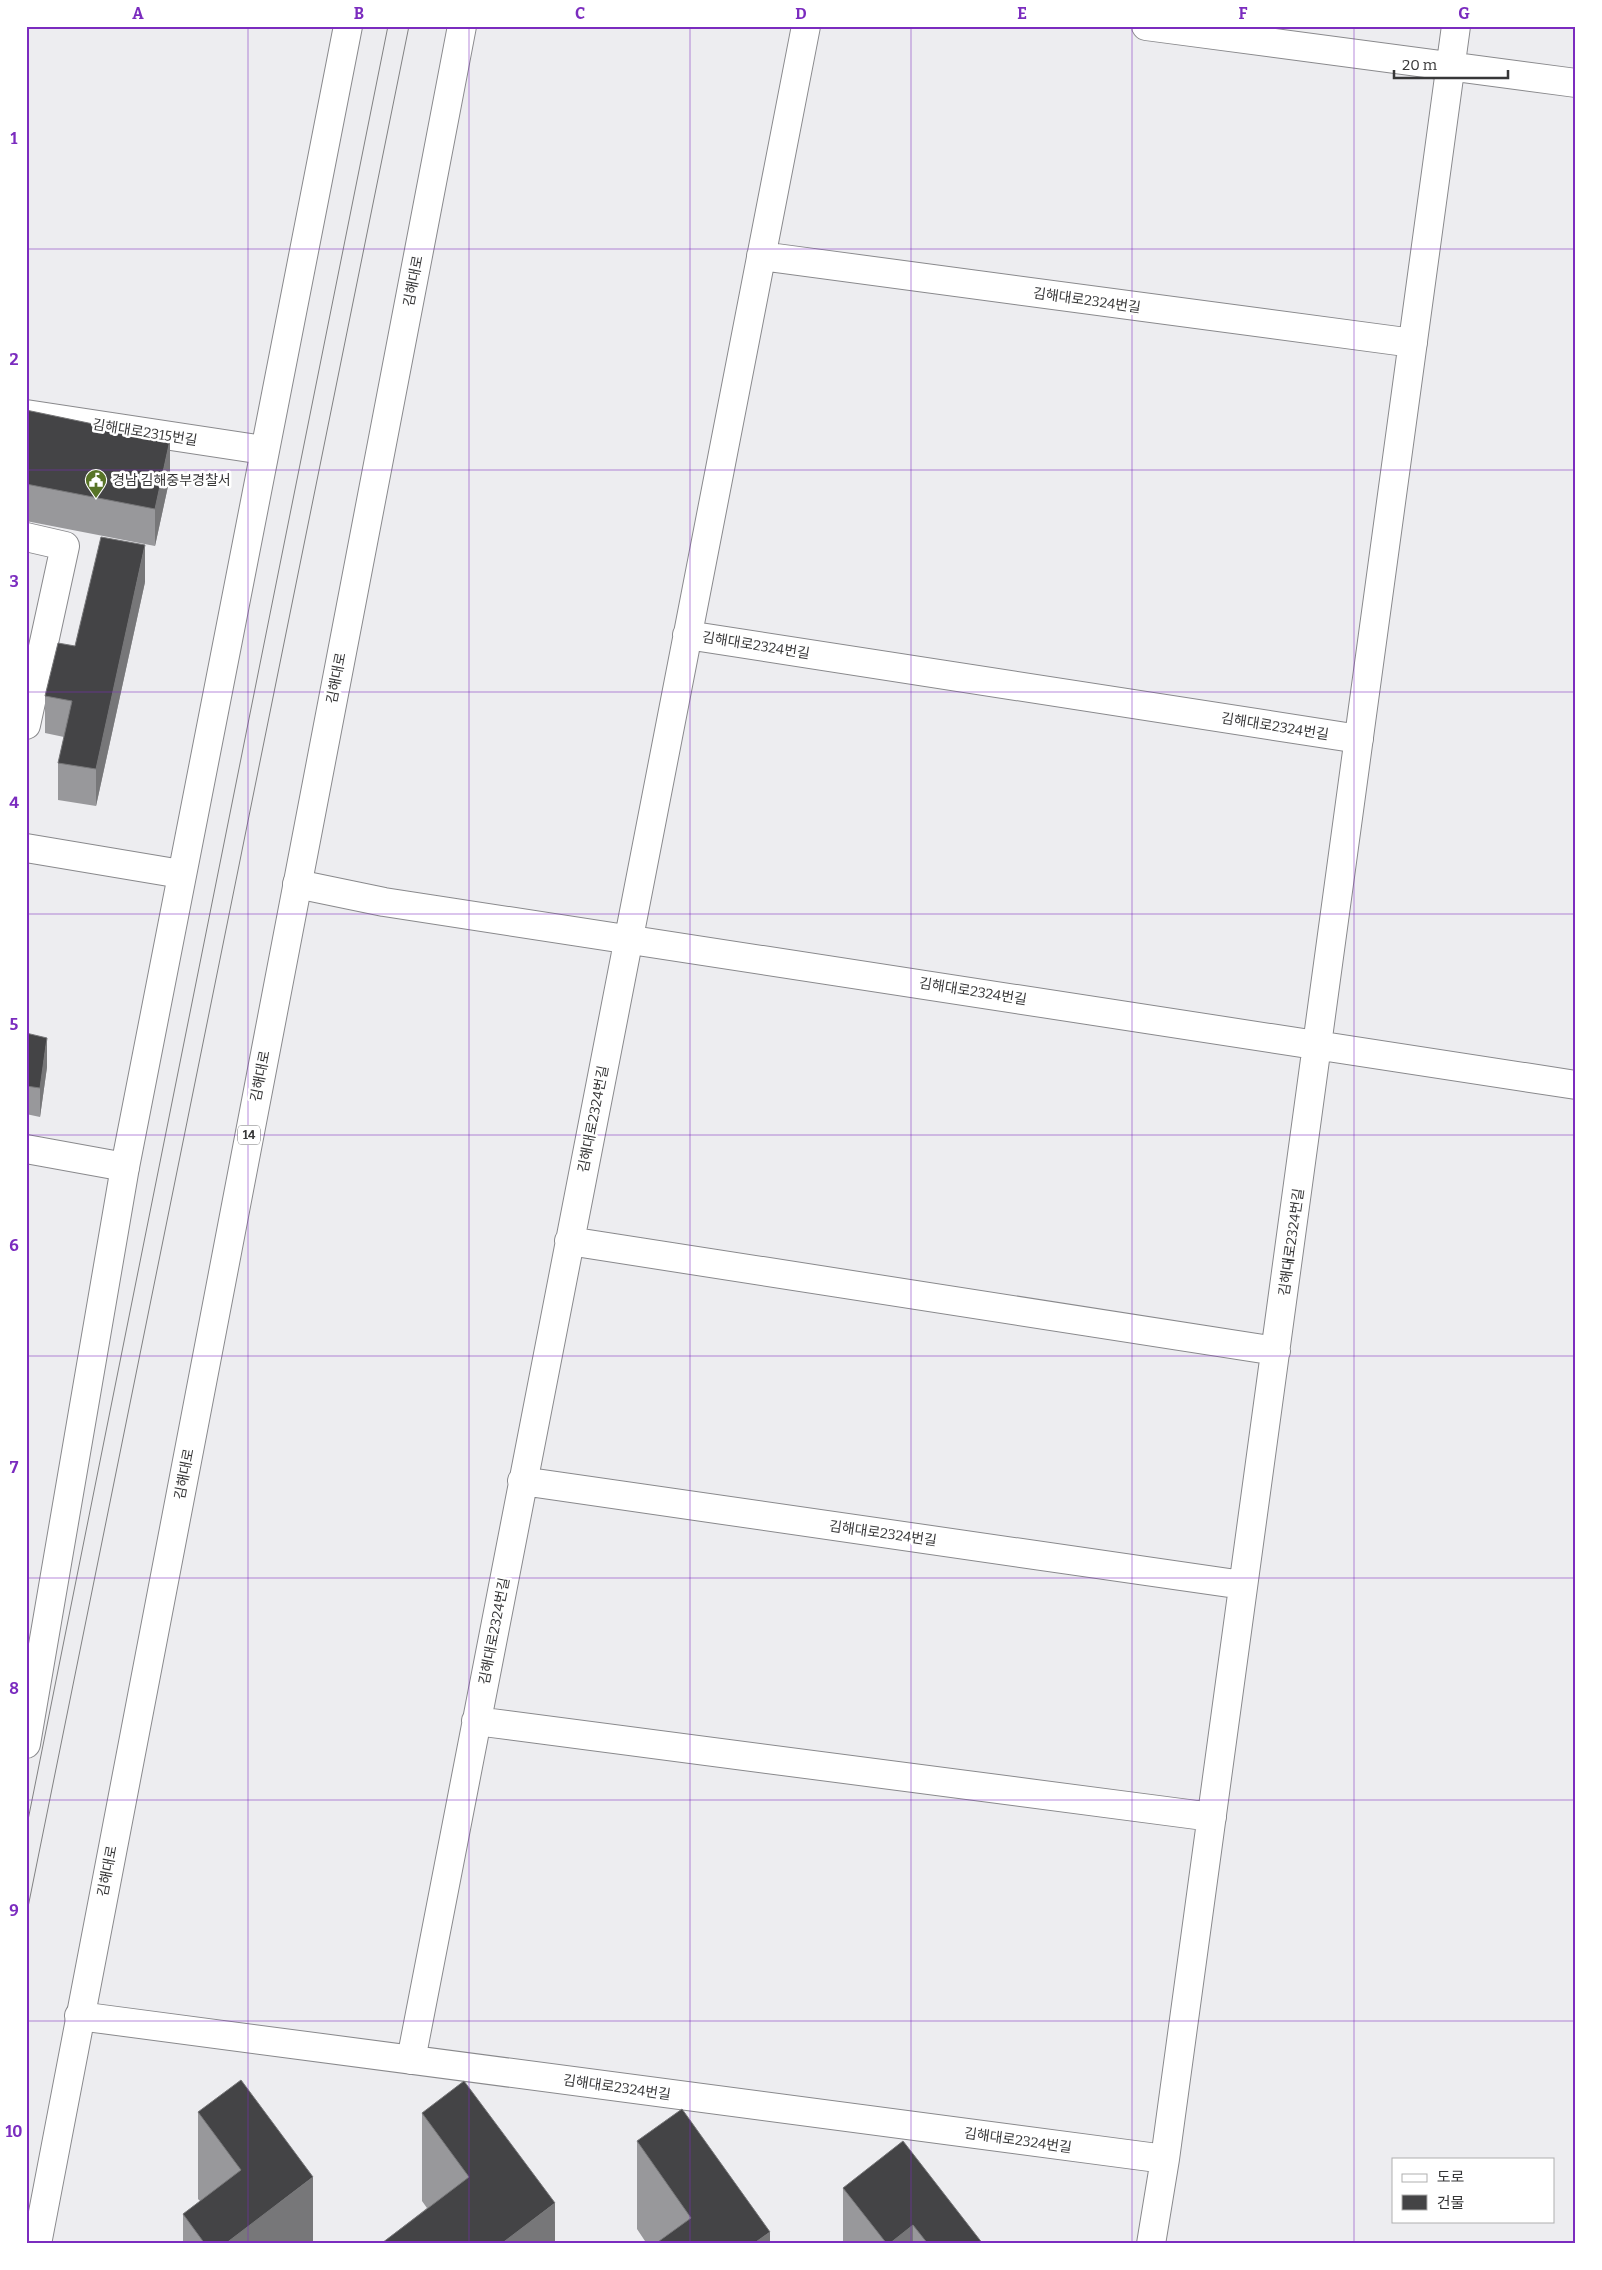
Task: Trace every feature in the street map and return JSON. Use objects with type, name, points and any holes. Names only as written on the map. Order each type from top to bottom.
[{"type":"street","points":[[26,1744],[124,1167],[263,450],[348,26]]},
{"type":"street","name":"김해대로","points":[[36,2244],[462,26]]},
{"type":"street","name":"김해대로2324번길","points":[[806,26],[410,2060],[1165,2159]]},
{"type":"street","points":[[1146,26],[1576,82]]},
{"type":"street","name":"김해대로2324번길","points":[[1151,2244],[1165,2159],[1456,26]]},
{"type":"street","name":"김해대로2324번길","points":[[760,256],[1413,343]]},
{"type":"street","name":"김해대로2315번길","points":[[26,414],[263,450]]},
{"type":"street","points":[[26,537],[65,546],[26,725]]},
{"type":"street","name":"김해대로2324번길","points":[[687,635],[1359,739]]},
{"type":"street","points":[[26,848],[181,874]]},
{"type":"street","points":[[297,884],[384,902],[628,938]]},
{"type":"street","name":"김해대로2324번길","points":[[628,938],[1576,1085]]},
{"type":"street","points":[[26,1149],[124,1167]]},
{"type":"street","points":[[569,1241],[1276,1351]]},
{"type":"street","name":"김해대로2324번길","points":[[522,1481],[1243,1585]]},
{"type":"street","points":[[476,1721],[1212,1817]]},
{"type":"street","points":[[79,2016],[410,2060]]},
{"type":"building","points":[[26,410],[170,440],[155,509],[26,484]]},
{"type":"building","points":[[101,537],[145,545],[96,769],[58,763],[72,701],[45,696],[58,643],[75,646]]},
{"type":"building","points":[[26,1033],[47,1038],[40,1088],[26,1086]]},
{"type":"building","points":[[241,2080],[313,2177],[225,2244],[205,2244],[183,2214],[241,2170],[198,2112]]},
{"type":"building","points":[[464,2081],[555,2203],[501,2244],[383,2244],[469,2177],[422,2113]]},
{"type":"building","points":[[682,2109],[770,2232],[753,2244],[655,2244],[691,2218],[637,2141]]},
{"type":"building","points":[[903,2141],[983,2244],[928,2244],[913,2225],[887,2244],[843,2188]]},
{"type":"tram line","points":[[26,1830],[388,26]]},
{"type":"tram line","points":[[26,1917],[409,26]]},
{"type":"place","name":"경남 김해중부경찰서","points":[[96,499]]}]
